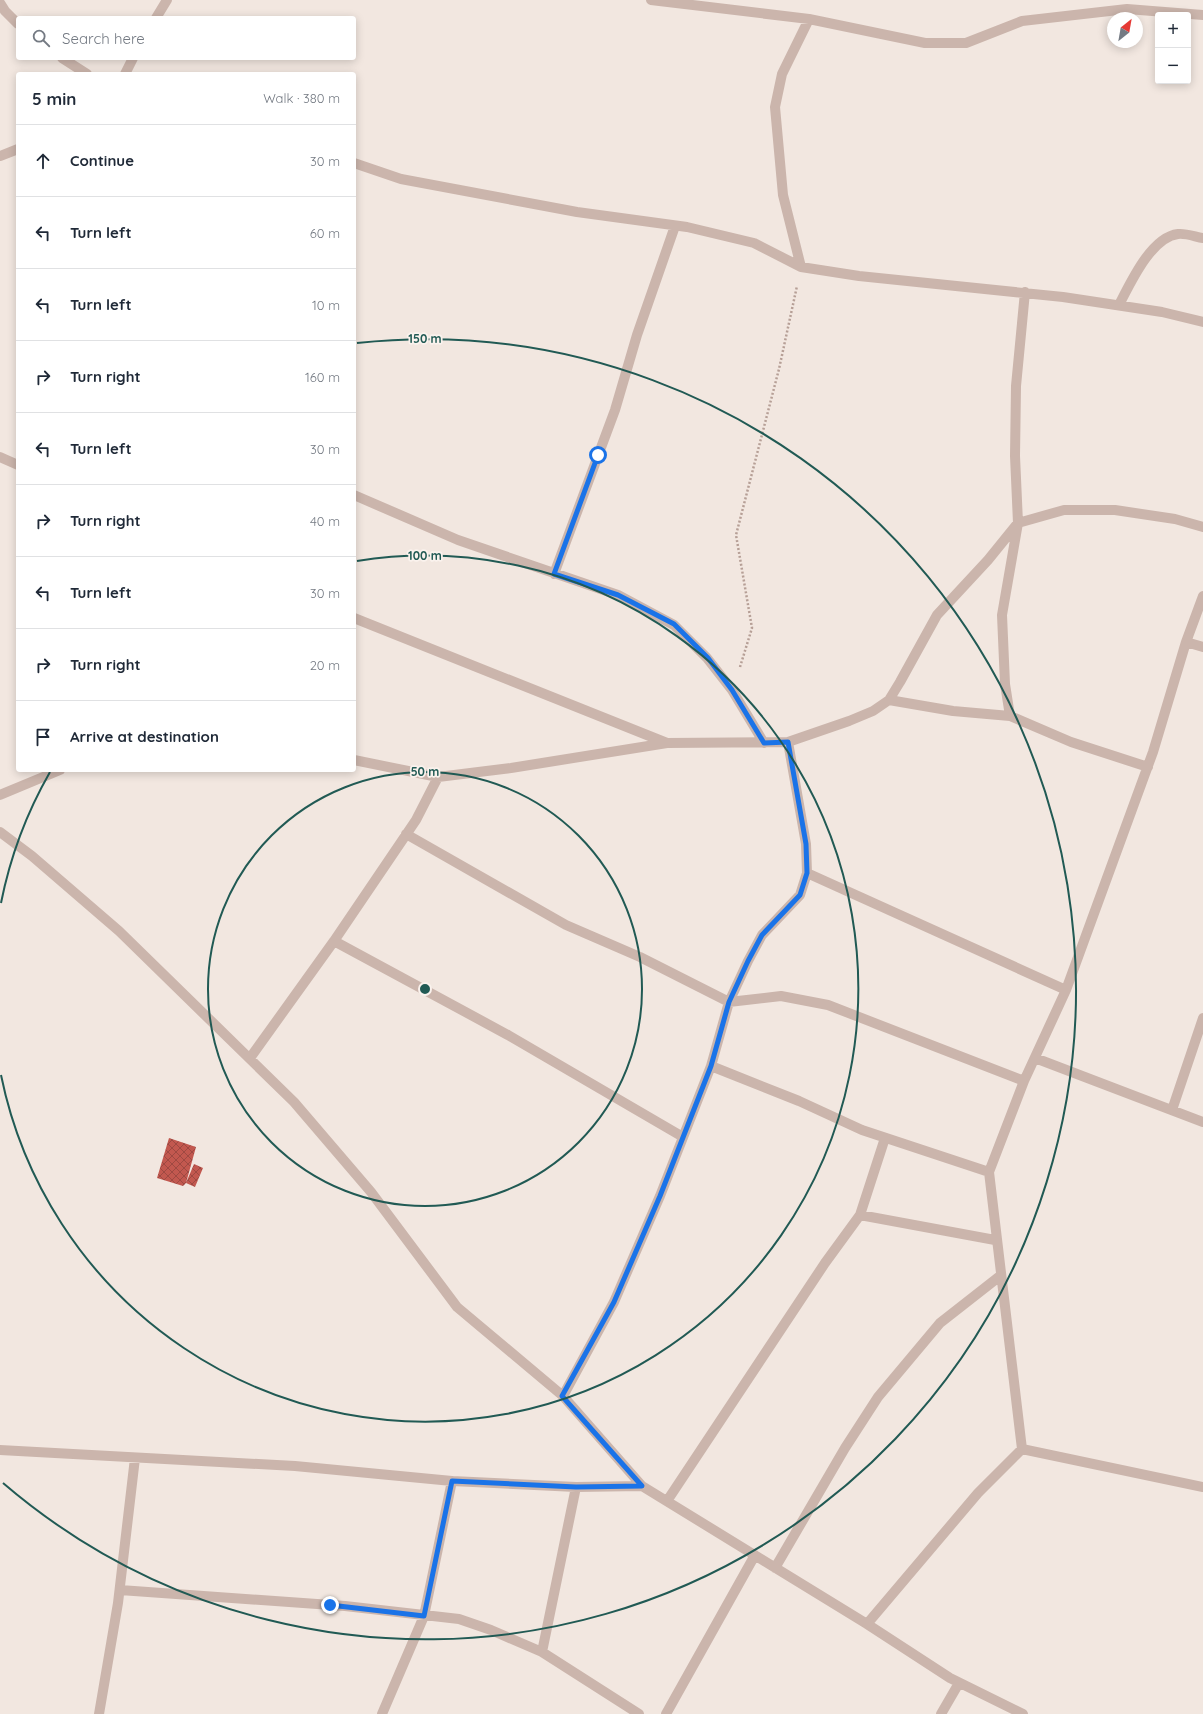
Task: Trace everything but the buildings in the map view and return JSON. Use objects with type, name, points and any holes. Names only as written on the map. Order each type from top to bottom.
[{"type":"street","points":[[157,16],[167,0]]},
{"type":"street","points":[[651,0],[809,19],[925,43],[966,43],[1022,21],[1127,9],[1203,15]]},
{"type":"street","points":[[0,3],[16,22]]},
{"type":"street","points":[[801,267],[783,196],[775,107],[782,74],[809,19]]},
{"type":"street","points":[[65,60],[84,72]]},
{"type":"street","points":[[126,72],[132,60]]},
{"type":"street","points":[[0,156],[16,150]]},
{"type":"street","points":[[356,164],[401,179],[577,212],[675,226],[754,243],[801,267],[859,276],[1024,292],[1162,312],[1203,322]]},
{"type":"street","points":[[554,574],[615,410],[637,335],[675,226]]},
{"type":"street","points":[[1119,305],[1141,262],[1160,242],[1178,234],[1203,238]]},
{"type":"street","points":[[1010,716],[1005,684],[1002,615],[1018,523],[1015,456],[1016,386],[1024,292]]},
{"type":"street","points":[[0,457],[16,464]]},
{"type":"street","points":[[356,496],[458,540],[618,595],[674,624],[708,658],[732,690],[764,743]]},
{"type":"street","points":[[356,760],[438,777],[511,768],[667,743],[788,742],[855,719],[873,711],[889,700],[936,615],[988,560],[1018,523],[1064,510],[1115,510],[1175,519],[1203,526]]},
{"type":"street","points":[[1022,1449],[995,1240],[988,1172],[1024,1081],[1066,990],[1148,767],[1186,642],[1203,596]]},
{"type":"street","points":[[356,619],[667,743]]},
{"type":"street","points":[[1186,642],[1203,647]]},
{"type":"street","points":[[889,700],[953,711],[1010,716],[1070,742],[1148,767]]},
{"type":"street","points":[[562,1396],[614,1302],[660,1196],[711,1066],[729,1002],[762,935],[800,895],[807,873],[806,844],[788,742]]},
{"type":"street","points":[[0,795],[55,772]]},
{"type":"street","points":[[250,1058],[334,941],[416,820],[438,777]]},
{"type":"street","points":[[0,832],[32,856],[118,932],[294,1102],[371,1192],[457,1307],[562,1396],[642,1486],[959,1682],[1022,1714]]},
{"type":"street","points":[[406,834],[566,925],[640,957],[729,1002],[781,996],[828,1005],[1024,1081]]},
{"type":"street","points":[[807,873],[1066,990]]},
{"type":"street","points":[[334,941],[508,1035],[683,1137]]},
{"type":"street","points":[[1172,1110],[1203,1018]]},
{"type":"street","points":[[1035,1058],[1203,1122]]},
{"type":"street","points":[[711,1066],[799,1101],[862,1130],[988,1172]]},
{"type":"street","points":[[667,1501],[825,1263],[860,1215],[885,1138]]},
{"type":"street","points":[[860,1215],[995,1240]]},
{"type":"street","points":[[775,1568],[845,1448],[878,1397],[940,1323],[1000,1276]]},
{"type":"street","points":[[1022,1449],[1203,1487]]},
{"type":"street","points":[[867,1624],[978,1493],[1022,1449]]},
{"type":"street","points":[[0,1450],[295,1466],[452,1481],[576,1487],[642,1486]]},
{"type":"street","points":[[99,1714],[120,1590],[135,1458]]},
{"type":"street","points":[[382,1714],[424,1616],[452,1481]]},
{"type":"street","points":[[542,1652],[576,1487]]},
{"type":"street","points":[[666,1714],[755,1555]]},
{"type":"street","points":[[120,1590],[344,1606],[459,1619],[491,1630],[542,1652],[639,1714]]},
{"type":"street","points":[[941,1714],[959,1682]]},
{"type":"path","points":[[732,690],[752,628],[736,535],[779,369],[801,267]]},
{"type":"route","points":[[330,1605],[424,1616],[452,1481],[576,1487],[642,1486],[562,1396],[614,1302],[660,1196],[711,1066],[729,1002],[748,961],[762,935],[800,895],[807,873],[806,844],[788,742],[764,743],[732,690],[708,658],[674,624],[618,595],[554,574],[598,455]]}]
